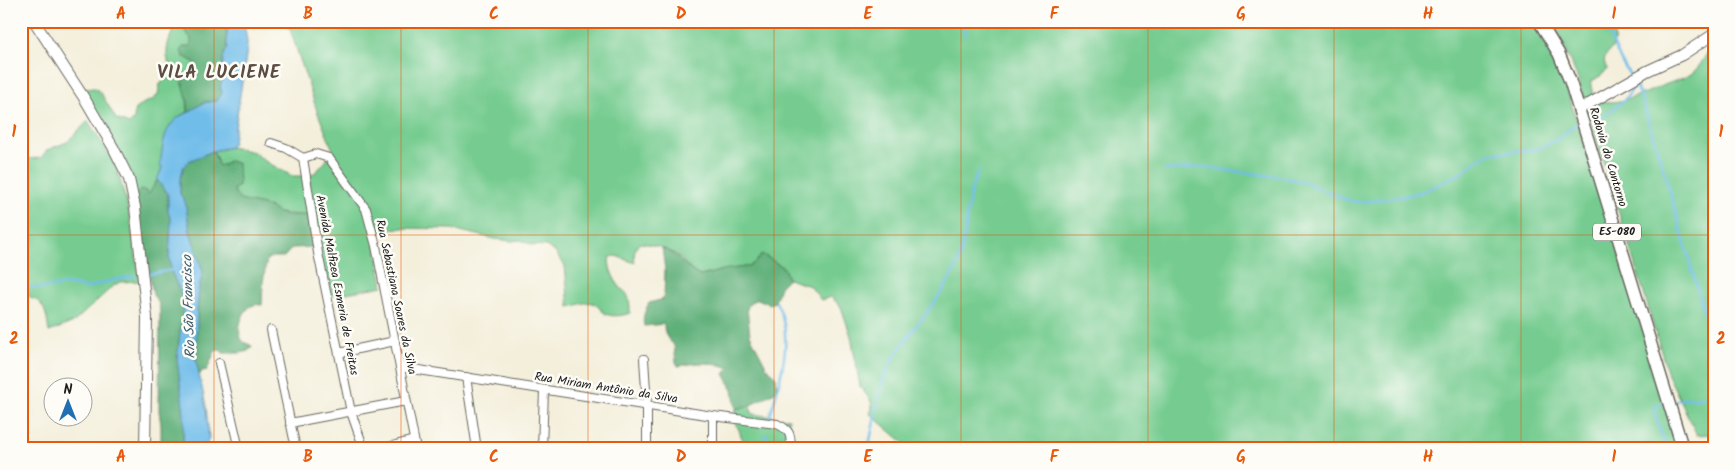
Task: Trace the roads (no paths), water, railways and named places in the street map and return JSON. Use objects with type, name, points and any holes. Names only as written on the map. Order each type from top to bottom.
[{"type":"main road","points":[[34,21],[86,101],[129,179],[135,207],[148,317],[145,449]]},
{"type":"main road","name":"Rodovia do Contorno","points":[[1539,21],[1559,54],[1580,109],[1683,449]]},
{"type":"main road","points":[[1580,109],[1638,76],[1682,55],[1714,34]]},
{"type":"street","points":[[271,143],[286,148],[303,158]]},
{"type":"street","name":"Rua Sebastiana Soares da Silva","points":[[303,158],[316,154],[329,158],[366,209],[376,246],[415,445]]},
{"type":"street","name":"Avenida Malfizea Esmeria de Freitas","points":[[303,158],[318,253],[351,412],[364,449]]},
{"type":"street","points":[[271,330],[296,449]]},
{"type":"street","points":[[339,353],[395,341]]},
{"type":"street","points":[[644,359],[647,449]]},
{"type":"street","points":[[219,363],[239,449]]},
{"type":"street","name":"Rua Miriam Antônio da Silva","points":[[400,368],[781,426],[790,433],[790,449]]},
{"type":"street","points":[[466,377],[477,449]]},
{"type":"street","points":[[542,449],[544,390]]},
{"type":"street","points":[[290,423],[406,401]]},
{"type":"street","points":[[712,449],[713,416]]},
{"type":"street","points":[[380,449],[415,445]]},
{"type":"water","name":"Rio São Francisco","points":[[227,21],[244,21],[247,41],[233,142],[231,147],[213,151],[189,161],[184,166],[180,179],[180,194],[185,201],[190,231],[203,272],[199,288],[197,311],[196,360],[206,406],[209,438],[206,446],[202,449],[183,449],[184,414],[177,359],[184,300],[171,271],[169,257],[171,221],[168,211],[168,194],[157,180],[162,168],[160,164],[167,130],[176,119],[199,105],[217,101],[222,93],[220,86],[223,78],[223,58],[227,48]]},
{"type":"waterway","points":[[961,21],[966,35]]},
{"type":"waterway","points":[[1603,21],[1622,63],[1630,75]]},
{"type":"waterway","points":[[1634,82],[1641,97],[1667,181],[1714,351]]},
{"type":"waterway","points":[[1590,121],[1616,107],[1632,90],[1635,84]]},
{"type":"waterway","points":[[1165,170],[1200,167],[1281,177],[1304,182],[1347,200],[1370,201],[1405,196],[1427,190],[1459,174],[1487,154],[1538,149],[1558,139],[1573,126],[1577,125]]},
{"type":"waterway","points":[[868,449],[880,390],[888,368],[902,345],[945,287],[958,262],[964,240],[968,205],[979,170]]},
{"type":"waterway","name":"Rio São Francisco","points":[[148,274],[173,270]]},
{"type":"waterway","points":[[21,291],[27,287],[45,288],[68,284],[86,288],[134,276]]},
{"type":"waterway","points":[[769,420],[781,376],[785,345],[785,330],[776,302]]},
{"type":"waterway","points":[[1676,401],[1687,398],[1710,397],[1714,389]]},
{"type":"waterway","points":[[1663,404],[1655,406],[1655,415],[1667,449]]},
{"type":"waterway","points":[[763,449],[766,434]]},
{"type":"district","name":"VILA LUCIENE","points":[[219,73]]}]
